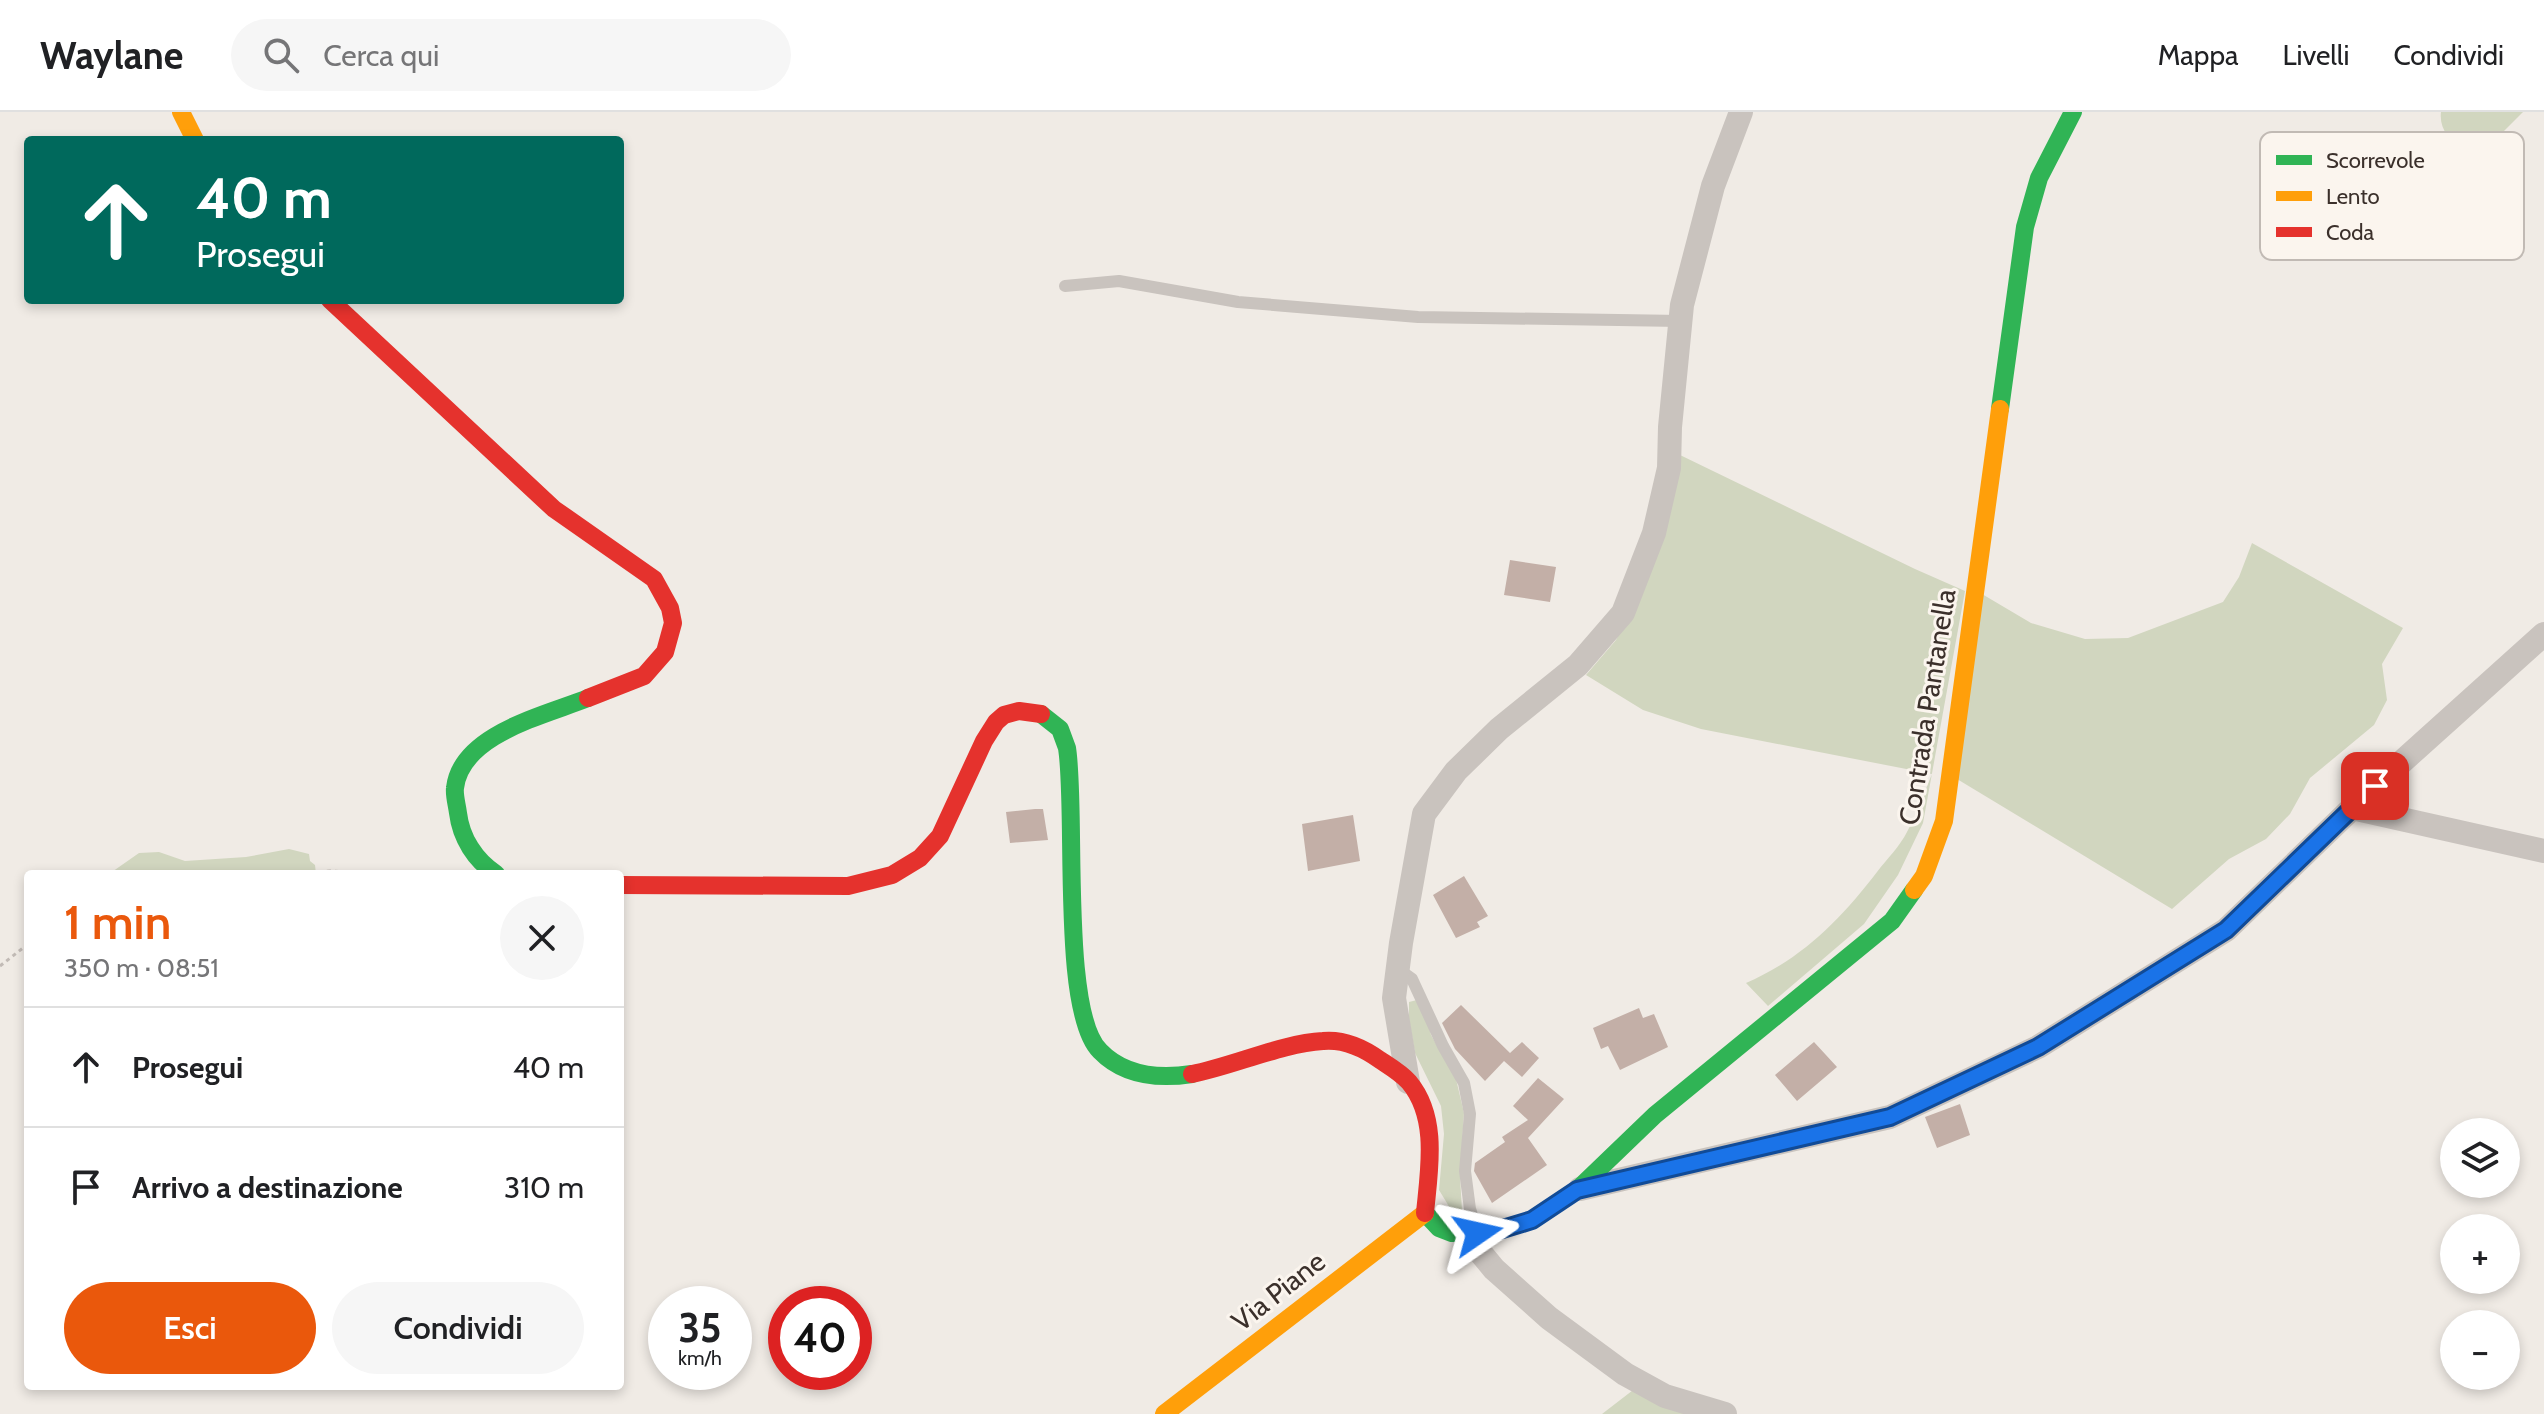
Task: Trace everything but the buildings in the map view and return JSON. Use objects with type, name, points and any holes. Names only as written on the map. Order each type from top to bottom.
[{"type":"street","points":[[181,112],[193,136]]},
{"type":"street","points":[[1725,1414],[1665,1396],[1625,1374],[1549,1318],[1494,1269],[1471,1234],[1439,1228],[1425,1213],[1430,1144],[1426,1116],[1408,1082],[1394,998],[1424,814],[1456,771],[1499,729],[1578,665],[1623,613],[1654,533],[1669,468],[1681,321],[1713,186],[1741,112]]},
{"type":"street","name":"Contrada Pantanella","points":[[1471,1234],[1496,1231],[1532,1220],[1577,1190],[1655,1115],[1892,921],[1924,876],[1944,821],[2025,227],[2039,178],[2073,112]]},
{"type":"street","points":[[334,304],[554,509],[654,579],[670,608],[673,623],[665,652],[644,676],[491,737],[468,757],[455,787],[458,817],[467,843],[490,870]]},
{"type":"street","points":[[1577,1190],[1890,1117],[2038,1047],[2226,930],[2352,808],[2544,634]]},
{"type":"street","points":[[624,885],[848,886],[881,881],[905,869],[929,850],[951,816],[994,724],[1014,710],[1031,711],[1049,717],[1064,736],[1069,772],[1076,973],[1082,1013],[1092,1044],[1113,1065],[1142,1075],[1177,1078],[1321,1040],[1336,1040],[1367,1050],[1408,1082]]},
{"type":"street","points":[[2352,808],[2544,851]]},
{"type":"street","name":"Via Piane","points":[[1164,1414],[1425,1213]]},
{"type":"lane","points":[[1065,286],[1119,281],[1238,302],[1418,317],[1681,321]]},
{"type":"lane","points":[[1398,969],[1412,979],[1464,1083],[1470,1114],[1465,1171],[1471,1234]]},
{"type":"path","points":[[0,966],[24,947]]},
{"type":"green space","points":[[2441,112],[2523,112],[2503,132],[2445,132]]},
{"type":"green space","points":[[1680,455],[1965,591],[1932,774],[1701,729],[1643,710],[1586,675],[1616,640],[1641,591]]},
{"type":"green space","points":[[2252,543],[2403,628],[2382,664],[2387,700],[2374,725],[2310,778],[2290,814],[2266,839],[2229,859],[2172,909],[1957,779],[1982,594],[2031,623],[2085,639],[2128,638],[2223,602],[2239,577]]},
{"type":"green space","points":[[1932,775],[1923,823],[1898,875],[1864,924],[1768,1006],[1746,983],[1803,950],[1849,906],[1904,837]]},
{"type":"green space","points":[[289,849],[309,854],[316,870],[115,870],[139,853],[159,852],[185,861],[246,857]]},
{"type":"green space","points":[[1417,1000],[1425,1011],[1431,1035],[1456,1079],[1464,1113],[1460,1176],[1462,1211],[1458,1215],[1453,1213],[1439,1190],[1444,1134],[1441,1106],[1415,1053],[1409,1002]]},
{"type":"green space","points":[[1637,1387],[1691,1414],[1602,1414]]},
{"type":"traffic: fast","points":[[2000,409],[2025,227],[2039,178],[2073,112]]},
{"type":"traffic: fast","points":[[491,870],[476,855],[462,831],[455,791],[461,769],[472,754],[508,729],[588,698]]},
{"type":"traffic: fast","points":[[1041,714],[1060,729],[1067,748],[1075,954],[1079,996],[1088,1029],[1100,1051],[1131,1071],[1155,1076],[1192,1074]]},
{"type":"traffic: fast","points":[[1425,1213],[1439,1228],[1452,1233],[1496,1231],[1532,1220],[1577,1190],[1655,1115],[1892,921],[1914,890]]},
{"type":"traffic: slow","points":[[181,112],[193,136]]},
{"type":"traffic: slow","points":[[1914,890],[1924,876],[1944,821],[2000,409]]},
{"type":"traffic: slow","points":[[1164,1414],[1425,1213]]},
{"type":"traffic: jam","points":[[334,304],[554,509],[654,579],[670,608],[673,623],[665,652],[644,676],[588,698]]},
{"type":"traffic: jam","points":[[624,885],[848,886],[892,875],[920,858],[940,836],[996,722],[1004,715],[1019,711],[1041,714]]},
{"type":"traffic: jam","points":[[1192,1074],[1275,1050],[1323,1041],[1338,1041],[1366,1051],[1409,1082],[1425,1112],[1430,1145],[1425,1213]]},
{"type":"route","points":[[1478,1233],[1532,1220],[1577,1190],[1890,1117],[2038,1047],[2226,930],[2375,786]]}]
